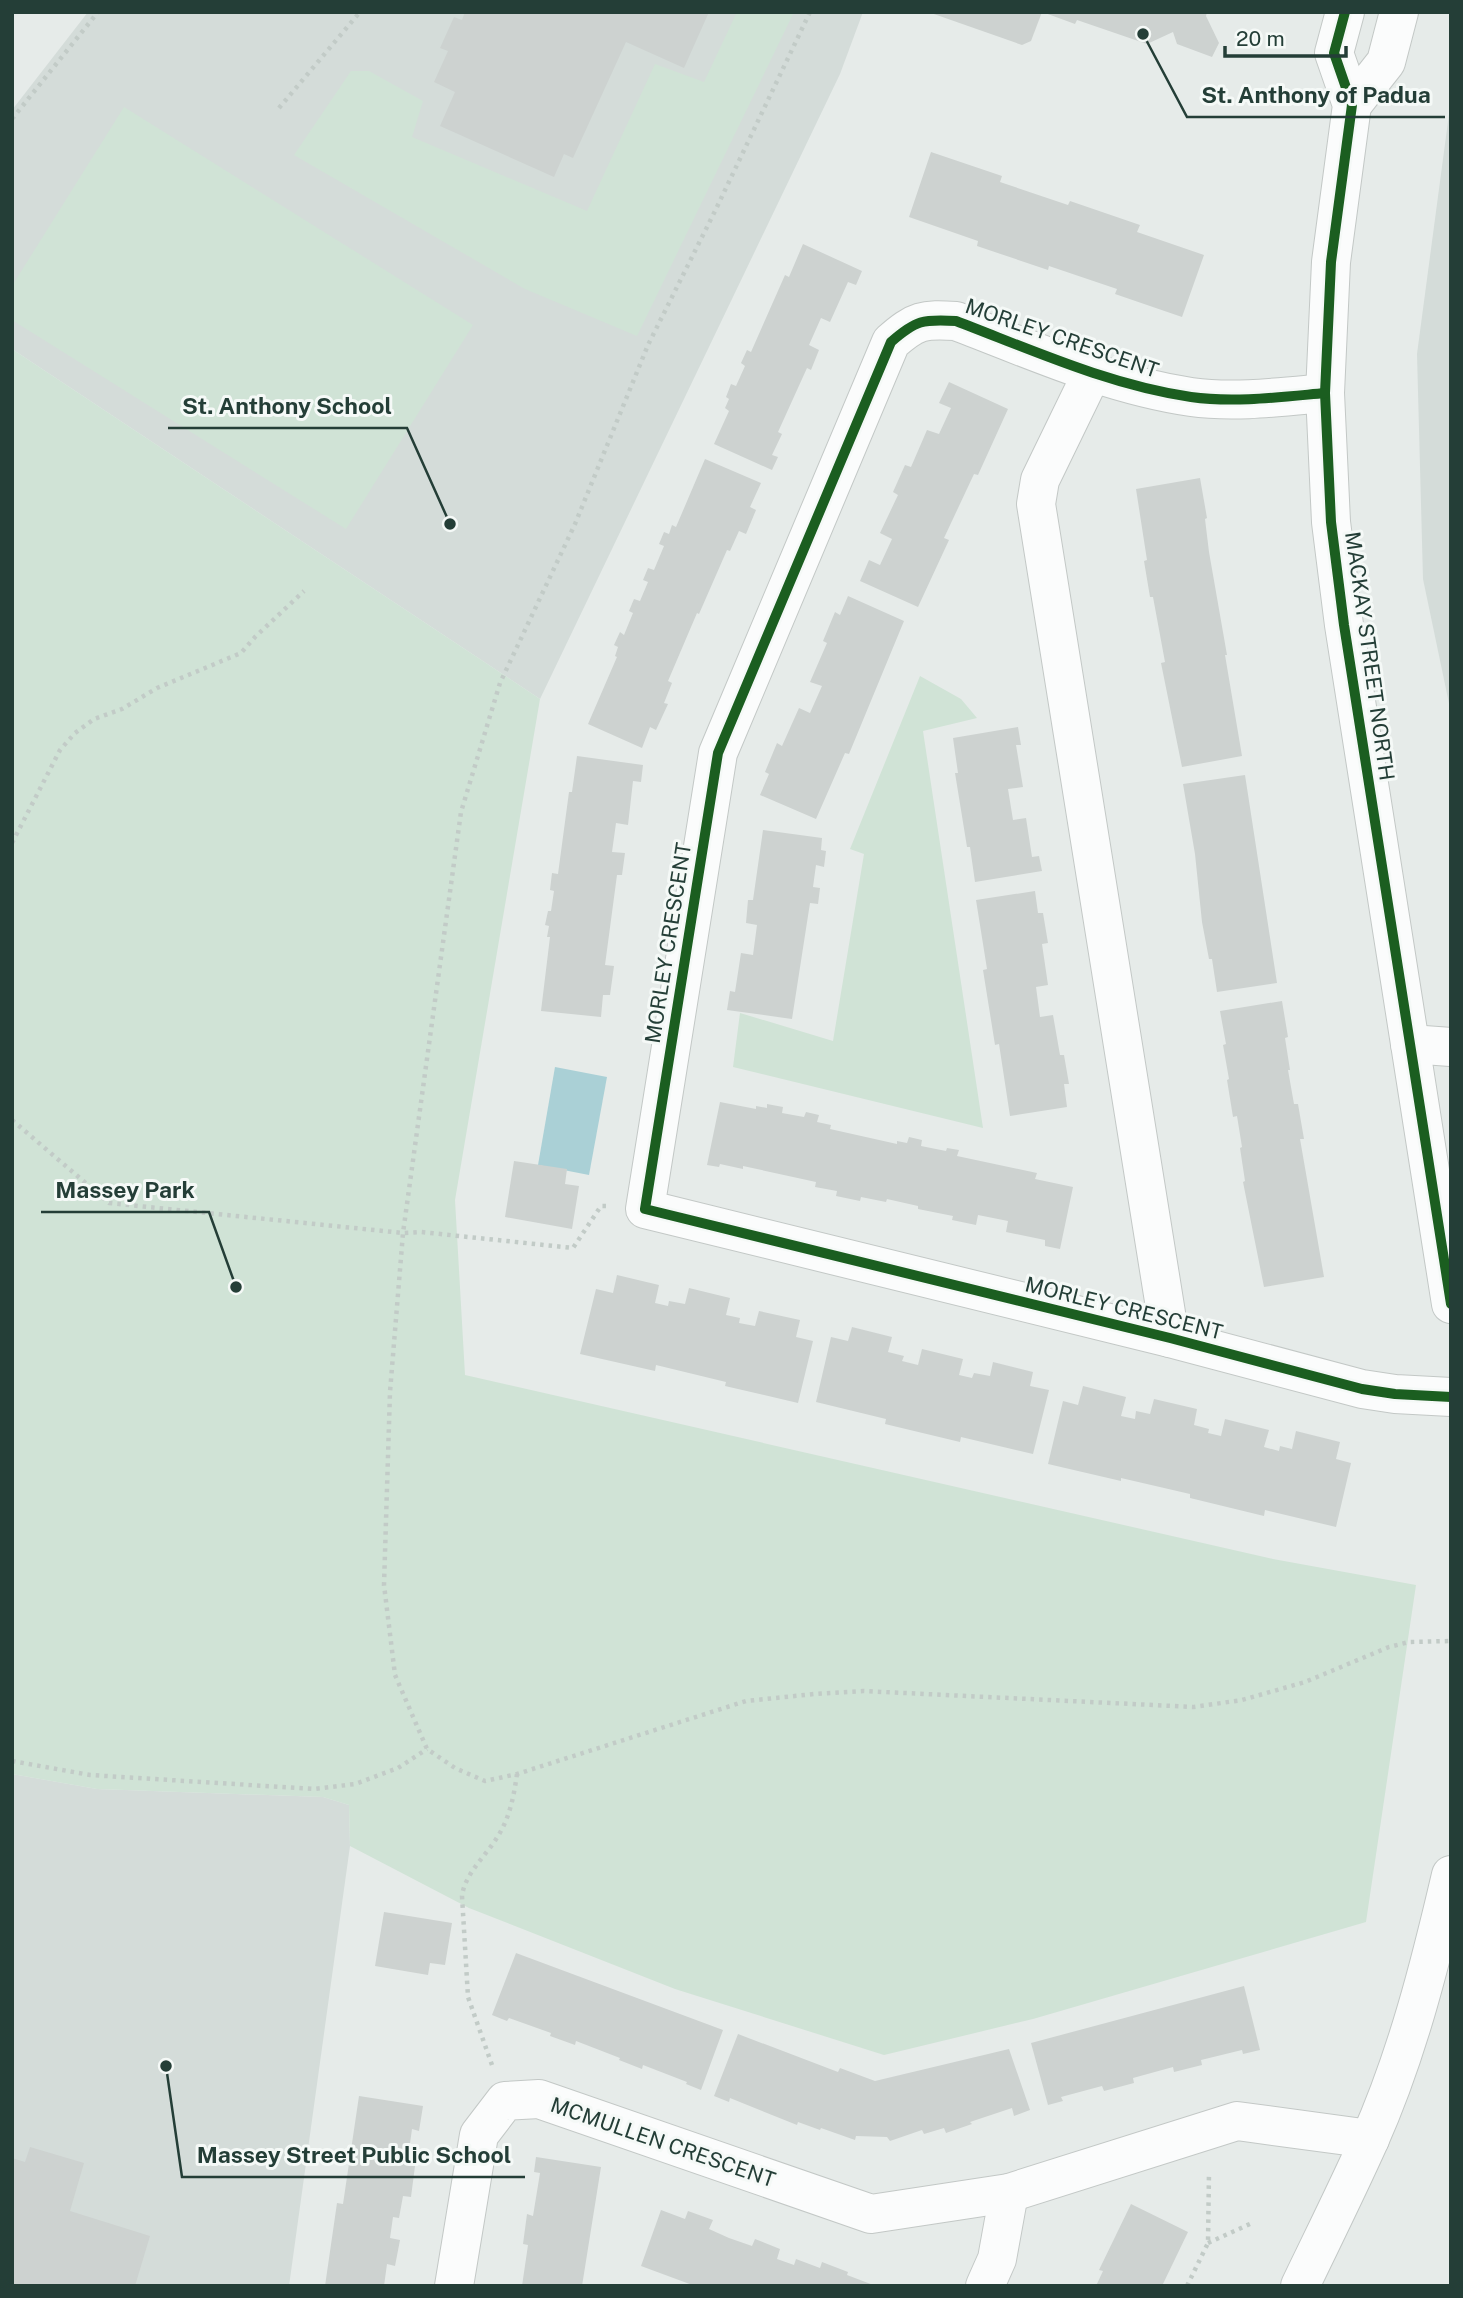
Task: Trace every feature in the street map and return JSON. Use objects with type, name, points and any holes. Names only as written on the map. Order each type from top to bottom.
[{"type":"street","name":"MACKAY STREET NORTH","points":[[1345,12],[1334,53],[1352,105],[1331,262],[1325,393],[1331,522],[1343,625],[1451,1304]]},
{"type":"street","points":[[1352,105],[1386,62],[1399,12]]},
{"type":"street","name":"MORLEY CRESCENT","points":[[1325,393],[1254,398],[1194,397],[1145,389],[1092,373],[956,321],[932,320],[910,326],[891,342],[718,753],[645,1209],[1170,1338],[1362,1389],[1451,1397]]},
{"type":"street","name":"MORLEY CRESCENT","points":[[1092,373],[1040,480],[1035,503],[1170,1338]]},
{"type":"street","points":[[1410,1044],[1451,1047]]},
{"type":"street","points":[[1300,2286],[1370,2139],[1410,2033],[1434,1949],[1451,1875]]},
{"type":"street","name":"MCMULLEN CRESCENT","points":[[505,2101],[539,2099],[871,2214],[1009,2193],[1237,2121],[1370,2139]]},
{"type":"street","points":[[454,2286],[479,2135],[505,2101]]},
{"type":"street","points":[[985,2286],[997,2259],[1009,2193]]},
{"type":"path","points":[[12,119],[98,12]]},
{"type":"path","points":[[279,108],[360,12]]},
{"type":"path","points":[[810,12],[648,345],[575,524],[500,683],[461,812],[403,1233],[390,1392],[384,1585],[395,1675],[427,1749],[455,1768],[485,1780],[517,1774],[746,1701],[863,1691],[1194,1707],[1242,1700],[1292,1686],[1399,1644],[1451,1642]]},
{"type":"path","points":[[12,843],[60,750],[75,733],[94,719],[122,709],[156,688],[241,653],[304,592]]},
{"type":"path","points":[[12,1120],[109,1203],[573,1248],[601,1206],[645,1209]]},
{"type":"path","points":[[12,1761],[90,1775],[314,1789],[355,1784],[398,1768],[427,1749]]},
{"type":"path","points":[[505,2101],[468,1997],[462,1896],[464,1883],[500,1834],[513,1801],[517,1774]]},
{"type":"path","points":[[1187,2286],[1208,2243],[1209,2130]]},
{"type":"path","points":[[1208,2243],[1252,2224]]},
{"type":"shaded area","points":[[88,12],[863,12],[840,74],[540,699],[12,349],[12,110]]},
{"type":"shaded area","points":[[1451,99],[1451,713],[1423,579],[1417,354]]},
{"type":"shaded area","points":[[12,1774],[97,1789],[323,1797],[349,1805],[350,1846],[289,2286],[12,2286]]},
{"type":"green space","points":[[737,12],[794,12],[637,336],[525,289],[294,155],[351,71],[369,71],[423,101],[412,137],[587,211],[655,64],[704,82]]},
{"type":"green space","points":[[124,107],[473,325],[346,529],[12,320],[12,286]]},
{"type":"green space","points":[[12,349],[540,699],[455,1200],[465,1375],[1273,1559],[1416,1585],[1366,1922],[1033,2019],[884,2055],[675,1989],[469,1908],[350,1846],[349,1805],[323,1797],[97,1789],[12,1774]]},
{"type":"green space","points":[[920,676],[961,699],[977,718],[923,731],[983,1128],[733,1067],[740,1013],[833,1041],[864,854],[850,849]]},
{"type":"water","points":[[555,1067],[607,1077],[589,1175],[538,1165]]},
{"type":"building","points":[[465,12],[709,12],[684,68],[626,42],[573,158],[564,154],[554,177],[440,126],[455,92],[434,82],[448,51],[440,48],[454,17],[462,20]]},
{"type":"building","points":[[1042,12],[1031,41],[1022,45],[931,13]]},
{"type":"building","points":[[1207,12],[1206,16],[1219,43],[1212,57],[1177,44],[1173,32],[1147,44],[1077,20],[1075,24],[1045,13]]},
{"type":"building","points":[[931,152],[1002,176],[1000,182],[1068,205],[1070,201],[1140,225],[1137,232],[1204,255],[1182,317],[1115,294],[1117,289],[977,246],[978,241],[909,217]]},
{"type":"building","points":[[803,244],[862,271],[856,285],[848,282],[830,322],[821,318],[809,345],[819,350],[811,370],[807,368],[778,432],[782,434],[772,455],[778,457],[772,470],[714,444],[729,411],[725,408],[731,384],[736,386],[745,366],[741,363],[747,350],[751,352],[785,275],[789,277]]},
{"type":"building","points":[[949,382],[1008,409],[978,475],[974,474],[944,538],[949,540],[918,607],[860,581],[869,560],[880,565],[892,539],[880,533],[898,495],[893,492],[905,465],[911,467],[927,430],[939,434],[951,408],[939,403]]},
{"type":"building","points":[[705,459],[761,483],[750,507],[756,510],[746,534],[739,531],[730,551],[727,550],[668,681],[672,683],[664,703],[668,704],[656,730],[650,727],[642,748],[588,724],[617,657],[618,647],[614,645],[620,632],[624,635],[633,613],[629,611],[634,599],[640,601],[648,582],[643,580],[648,568],[654,570],[664,546],[659,544],[664,532],[669,534],[672,525],[676,527]]},
{"type":"building","points":[[1200,478],[1207,518],[1209,552],[1242,756],[1182,767],[1161,663],[1165,662],[1144,561],[1147,560],[1136,489]]},
{"type":"building","points":[[848,596],[904,621],[849,754],[845,753],[816,819],[760,795],[769,774],[765,772],[777,743],[782,746],[799,708],[810,713],[822,686],[810,682],[827,643],[823,641],[835,612],[840,615]]},
{"type":"building","points":[[1018,727],[1021,745],[1016,745],[1023,787],[1008,789],[1013,820],[1026,818],[1032,857],[1039,856],[1042,871],[975,882],[955,773],[958,773],[953,738]]},
{"type":"building","points":[[577,756],[643,765],[641,782],[633,781],[628,825],[616,823],[612,852],[625,853],[622,875],[617,875],[605,965],[614,966],[610,995],[603,995],[601,1017],[541,1011],[550,937],[547,937],[549,926],[545,925],[548,911],[551,911],[554,891],[550,890],[552,873],[558,874],[569,792],[572,792]]},
{"type":"building","points":[[1245,775],[1277,983],[1217,992],[1202,922],[1195,854],[1183,784]]},
{"type":"building","points":[[763,830],[822,838],[821,850],[826,851],[824,867],[816,865],[813,887],[820,888],[818,904],[810,903],[792,1019],[727,1010],[730,991],[735,992],[741,953],[753,955],[757,925],[746,923],[748,900],[753,900]]},
{"type":"building","points":[[1035,891],[1038,913],[1043,913],[1048,943],[1042,944],[1048,985],[1036,987],[1040,1017],[1053,1015],[1060,1055],[1064,1055],[1069,1084],[1064,1084],[1067,1107],[1010,1116],[999,1044],[995,1045],[983,970],[987,969],[976,900]]},
{"type":"building","points":[[1282,1001],[1288,1037],[1285,1038],[1288,1070],[1294,1104],[1298,1104],[1304,1139],[1300,1139],[1324,1277],[1264,1287],[1243,1182],[1242,1147],[1237,1116],[1233,1117],[1227,1080],[1229,1079],[1223,1045],[1226,1044],[1220,1011]]},
{"type":"building","points":[[720,1102],[756,1109],[756,1106],[767,1108],[767,1104],[783,1107],[782,1113],[804,1117],[806,1112],[819,1115],[817,1122],[831,1125],[830,1129],[897,1144],[897,1141],[907,1143],[909,1137],[922,1140],[921,1146],[946,1151],[947,1148],[959,1150],[957,1156],[1037,1173],[1035,1179],[1073,1187],[1060,1249],[1045,1246],[1045,1240],[1006,1232],[1008,1221],[978,1215],[976,1225],[952,1220],[953,1216],[887,1199],[886,1202],[861,1197],[860,1201],[836,1196],[837,1191],[815,1187],[816,1182],[743,1166],[743,1169],[720,1164],[719,1167],[707,1165]]},
{"type":"building","points":[[514,1161],[567,1169],[565,1184],[579,1186],[572,1229],[505,1217]]},
{"type":"building","points":[[617,1275],[659,1285],[655,1303],[668,1306],[669,1301],[685,1304],[689,1288],[730,1298],[726,1315],[740,1318],[739,1323],[755,1326],[759,1311],[800,1320],[796,1337],[813,1341],[798,1403],[725,1386],[726,1382],[656,1365],[655,1371],[580,1354],[596,1289],[613,1293]]},
{"type":"building","points":[[852,1327],[892,1337],[888,1352],[904,1356],[902,1361],[918,1365],[922,1349],[963,1359],[959,1375],[972,1378],[974,1373],[990,1376],[993,1362],[1033,1372],[1030,1386],[1049,1390],[1033,1454],[961,1437],[960,1442],[885,1424],[886,1419],[816,1402],[831,1337],[848,1341]]},
{"type":"building","points":[[1083,1386],[1126,1397],[1121,1416],[1135,1419],[1136,1411],[1150,1414],[1154,1399],[1197,1409],[1194,1425],[1209,1429],[1208,1433],[1221,1436],[1225,1419],[1269,1430],[1264,1447],[1279,1451],[1280,1446],[1292,1449],[1296,1431],[1340,1442],[1336,1459],[1351,1463],[1336,1527],[1265,1510],[1264,1516],[1190,1498],[1190,1494],[1048,1464],[1063,1401],[1078,1405]]},
{"type":"building","points":[[384,1912],[452,1923],[445,1965],[430,1963],[428,1975],[375,1966]]},
{"type":"building","points":[[516,1953],[723,2030],[701,2090],[643,2065],[642,2069],[576,2041],[575,2045],[550,2036],[551,2033],[492,2015]]},
{"type":"building","points":[[1244,1986],[1260,2050],[1243,2054],[1242,2050],[1201,2060],[1202,2065],[1174,2072],[1173,2067],[1133,2078],[1134,2083],[1104,2091],[1102,2086],[1061,2097],[1063,2101],[1048,2105],[1031,2043]]},
{"type":"building","points":[[738,2034],[838,2072],[840,2068],[875,2081],[1009,2049],[1030,2110],[1014,2116],[1012,2108],[946,2133],[944,2128],[924,2134],[922,2130],[890,2141],[887,2137],[856,2136],[855,2140],[798,2122],[797,2125],[730,2098],[729,2102],[714,2096]]},
{"type":"building","points":[[359,2096],[423,2106],[419,2131],[412,2129],[407,2165],[415,2166],[411,2197],[403,2196],[399,2218],[393,2217],[390,2238],[400,2240],[395,2266],[387,2264],[384,2286],[325,2286],[337,2203],[343,2204]]},
{"type":"building","points":[[30,2147],[84,2163],[70,2211],[150,2236],[135,2286],[12,2286],[12,2158],[25,2162]]},
{"type":"building","points":[[536,2157],[601,2167],[582,2286],[522,2286],[528,2245],[523,2244],[527,2214],[533,2216],[540,2173],[534,2172]]},
{"type":"building","points":[[1131,2204],[1188,2232],[1162,2286],[1096,2286],[1103,2271],[1099,2270]]},
{"type":"building","points":[[661,2210],[685,2219],[688,2211],[713,2220],[709,2229],[729,2238],[752,2246],[755,2239],[780,2249],[777,2259],[794,2265],[796,2259],[820,2268],[822,2262],[876,2286],[695,2286],[641,2266]]},
{"type":"cycle path","points":[[1345,12],[1334,53],[1352,105],[1331,262],[1325,393],[1331,522],[1344,625],[1451,1304]]},
{"type":"cycle path","points":[[1325,393],[1224,399],[1191,397],[1160,391],[1071,365],[956,321],[920,322],[891,342],[718,753],[645,1209],[1170,1338],[1362,1389],[1451,1397]]},
{"type":"place","name":"St. Anthony of Padua","points":[[1143,34]]},
{"type":"place","name":"St. Anthony School","points":[[450,524]]},
{"type":"place","name":"Massey Park","points":[[236,1287]]},
{"type":"place","name":"Massey Street Public School","points":[[166,2066]]}]
